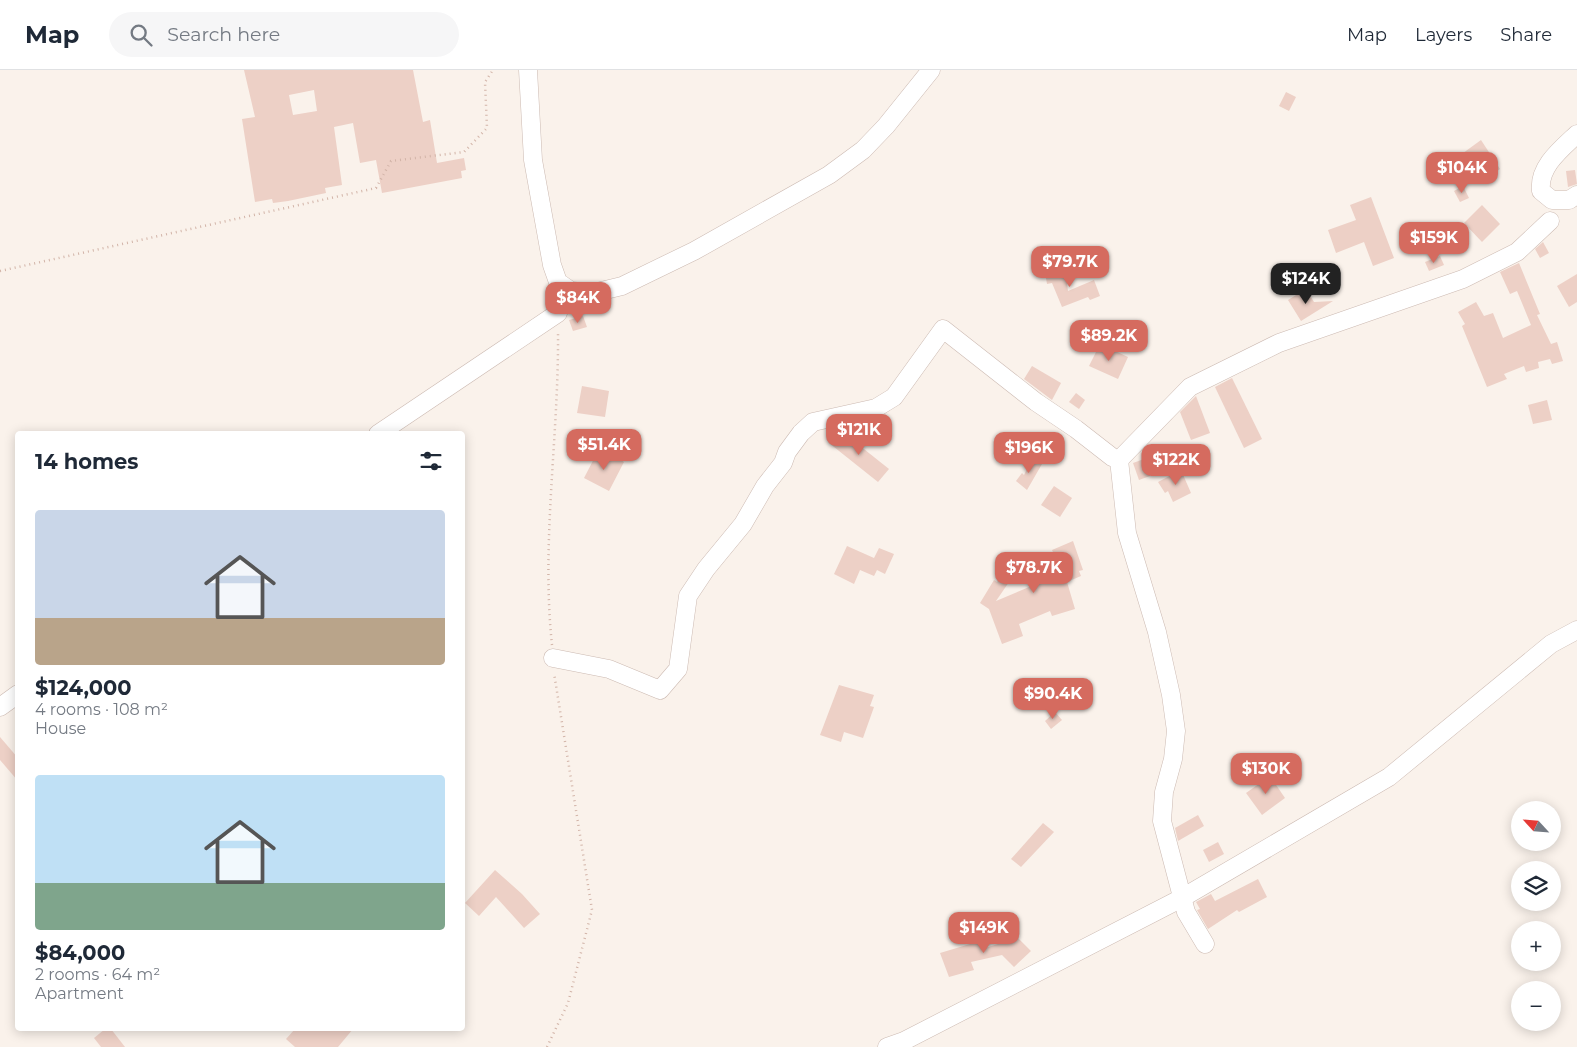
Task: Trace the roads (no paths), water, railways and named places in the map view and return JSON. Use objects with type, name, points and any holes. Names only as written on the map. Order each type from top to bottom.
[{"type":"street","points":[[528,70],[533,160],[552,265],[558,282],[571,291],[593,293],[622,286],[694,250],[829,174],[864,150],[931,70]]},
{"type":"street","points":[[1577,134],[1548,163],[1540,181],[1541,191],[1552,200],[1569,200],[1577,195]]},
{"type":"street","points":[[1119,460],[1190,387],[1279,343],[1463,279],[1517,252],[1550,221]]},
{"type":"street","points":[[382,431],[558,312]]},
{"type":"street","points":[[553,658],[609,669],[660,690],[678,669],[688,596],[743,524],[765,486],[783,463],[787,452],[801,433],[813,422],[876,408],[894,398],[943,329],[1036,402],[1076,429],[1112,457],[1119,460]]},
{"type":"street","points":[[1119,460],[1127,534],[1157,632],[1171,695],[1176,732],[1173,759],[1164,792],[1162,821],[1186,912],[1205,944]]},
{"type":"street","points":[[887,1047],[904,1041],[1182,898],[1389,777],[1551,644],[1577,630]]},
{"type":"street","points":[[0,707],[15,696]]}]
